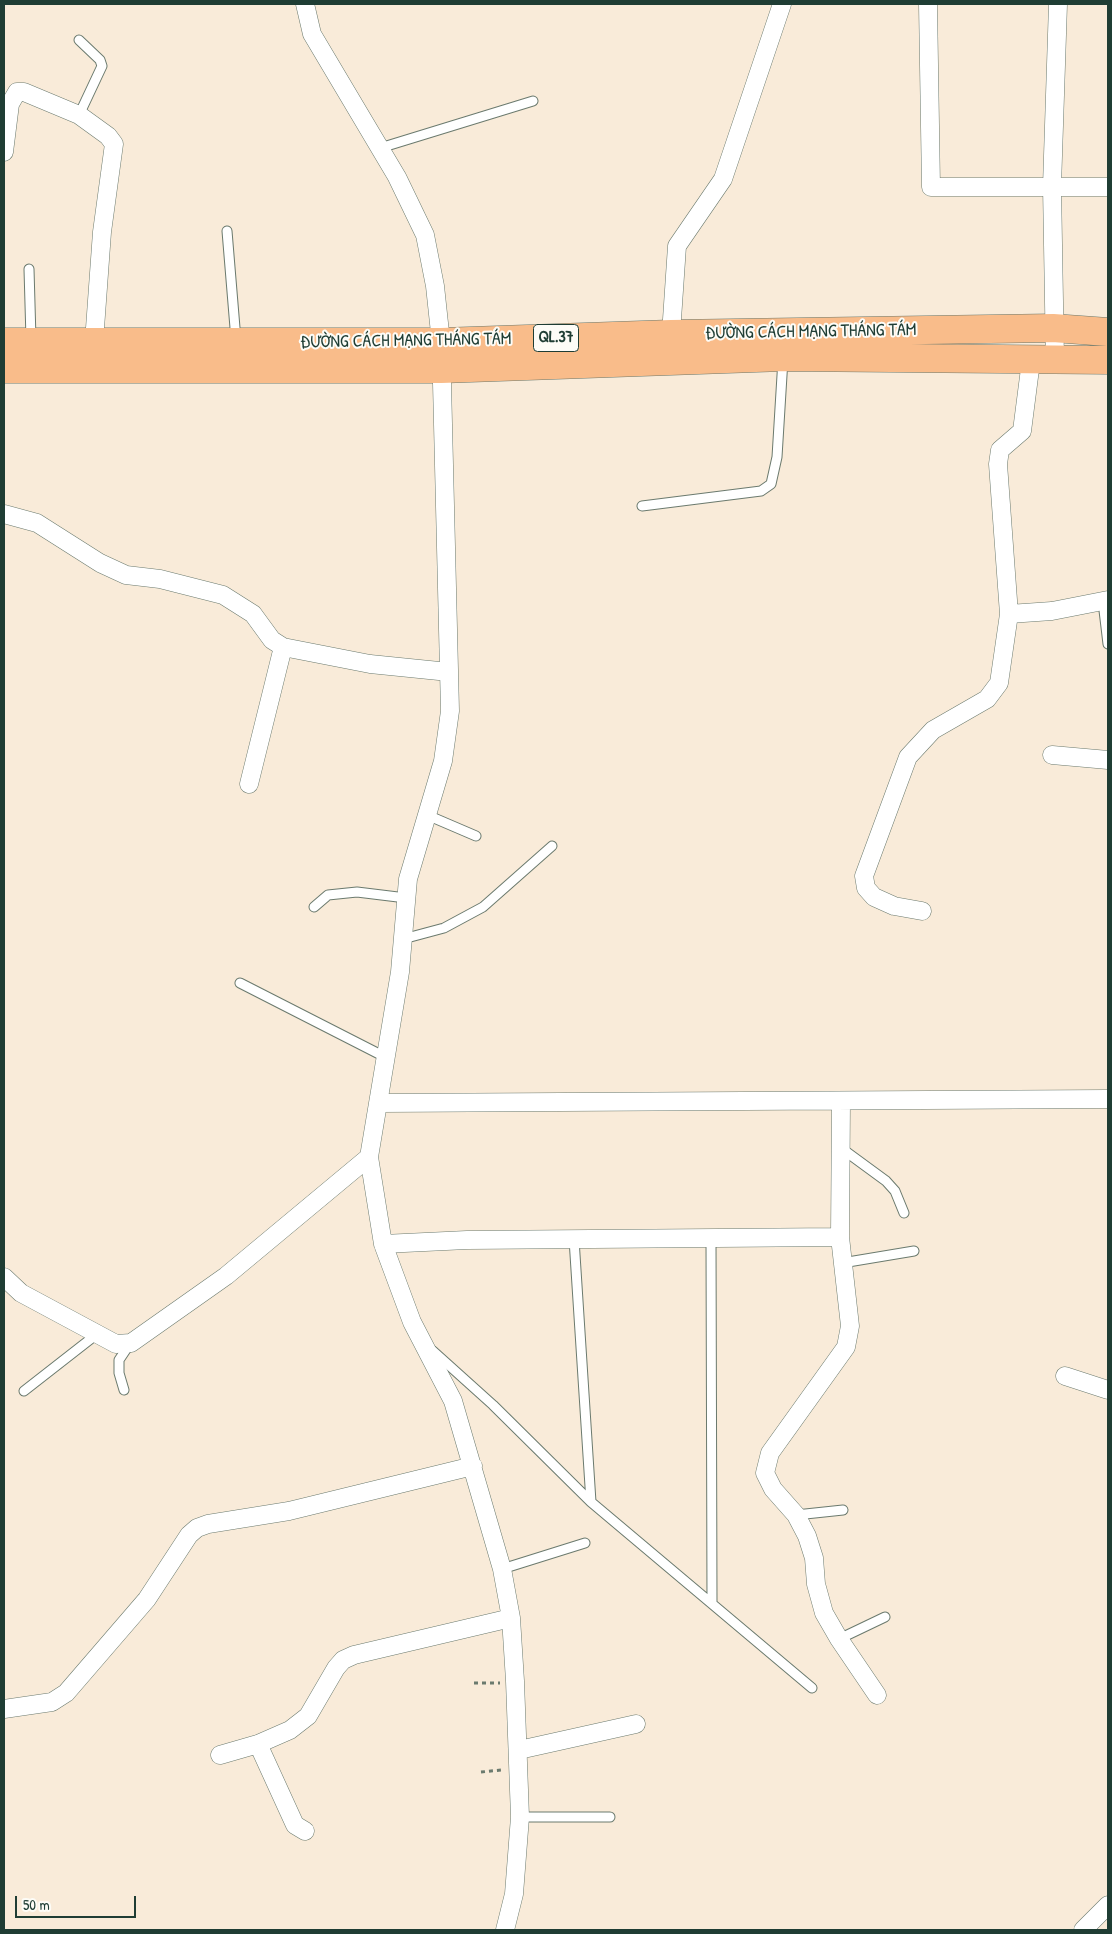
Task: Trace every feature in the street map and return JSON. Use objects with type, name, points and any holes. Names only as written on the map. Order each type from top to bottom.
[{"type":"main road","name":"ĐƯỜNG CÁCH MẠNG THÁNG TÁM","points":[[4,368],[441,369],[1053,328],[1108,332]]},
{"type":"main road","name":"ĐƯỜNG CÁCH MẠNG THÁNG TÁM","points":[[4,342],[440,342],[670,334],[783,345],[1043,360],[1108,360]]},
{"type":"street","points":[[305,4],[312,34],[397,176],[424,235],[435,286],[441,369],[450,711],[444,761],[408,879],[400,972],[380,1103],[369,1157],[383,1244],[412,1322],[453,1401],[502,1569],[511,1618],[519,1750],[520,1817],[512,1926]]},
{"type":"street","points":[[928,4],[931,187],[1108,187]]},
{"type":"street","points":[[922,911],[894,906],[874,897],[866,888],[864,876],[908,757],[933,730],[987,699],[999,683],[1010,614],[998,464],[1000,450],[1022,431],[1053,328],[1052,186],[1058,4]]},
{"type":"street","points":[[670,334],[678,246],[723,179],[780,5]]},
{"type":"street","points":[[4,152],[10,104],[17,92],[24,92],[79,115],[108,136],[114,144],[102,232],[94,342]]},
{"type":"street","points":[[4,514],[38,523],[100,563],[126,575],[160,579],[223,595],[253,614],[272,640],[283,647],[370,664],[449,672]]},
{"type":"street","points":[[1010,614],[1052,611],[1106,601]]},
{"type":"street","points":[[249,784],[283,647]]},
{"type":"street","points":[[1052,754],[1108,760]]},
{"type":"street","points":[[380,1103],[1108,1099]]},
{"type":"street","points":[[841,1101],[840,1237],[850,1326],[846,1347],[770,1453],[765,1473],[773,1489],[796,1515],[807,1536],[814,1558],[816,1584],[824,1613],[839,1639],[877,1695]]},
{"type":"street","points":[[4,1277],[21,1293],[116,1344],[131,1343],[226,1276],[369,1157]]},
{"type":"street","points":[[383,1244],[467,1240],[712,1240],[840,1237]]},
{"type":"street","points":[[1065,1376],[1108,1390]]},
{"type":"street","points":[[4,1708],[52,1702],[66,1693],[147,1599],[189,1535],[197,1528],[208,1524],[288,1511],[473,1466]]},
{"type":"street","points":[[220,1755],[258,1744],[290,1730],[308,1716],[342,1660],[354,1654],[511,1618]]},
{"type":"street","points":[[519,1750],[636,1724]]},
{"type":"street","points":[[258,1744],[295,1825],[305,1830]]},
{"type":"street","points":[[1083,1930],[1100,1916],[1108,1905]]},
{"type":"lane","points":[[78,40],[100,60],[102,66],[79,115]]},
{"type":"lane","points":[[380,148],[533,101]]},
{"type":"lane","points":[[227,231],[236,342]]},
{"type":"lane","points":[[29,269],[30,342]]},
{"type":"lane","points":[[642,506],[761,492],[771,484],[777,456],[783,345]]},
{"type":"lane","points":[[1106,601],[1108,644]]},
{"type":"lane","points":[[427,815],[476,836]]},
{"type":"lane","points":[[403,939],[444,928],[483,906],[552,846]]},
{"type":"lane","points":[[314,907],[328,895],[357,892],[406,898]]},
{"type":"lane","points":[[240,983],[387,1058]]},
{"type":"lane","points":[[841,1148],[886,1181],[895,1191],[904,1213]]},
{"type":"lane","points":[[574,1240],[591,1502]]},
{"type":"lane","points":[[712,1240],[712,1603]]},
{"type":"lane","points":[[842,1263],[914,1251]]},
{"type":"lane","points":[[24,1391],[97,1334]]},
{"type":"lane","points":[[422,1341],[493,1405],[591,1502],[812,1688]]},
{"type":"lane","points":[[124,1390],[119,1373],[119,1360],[131,1343]]},
{"type":"lane","points":[[796,1515],[843,1510]]},
{"type":"lane","points":[[502,1569],[585,1543]]},
{"type":"lane","points":[[839,1639],[885,1617]]},
{"type":"lane","points":[[520,1817],[610,1818]]},
{"type":"path","points":[[474,1683],[516,1681]]}]
